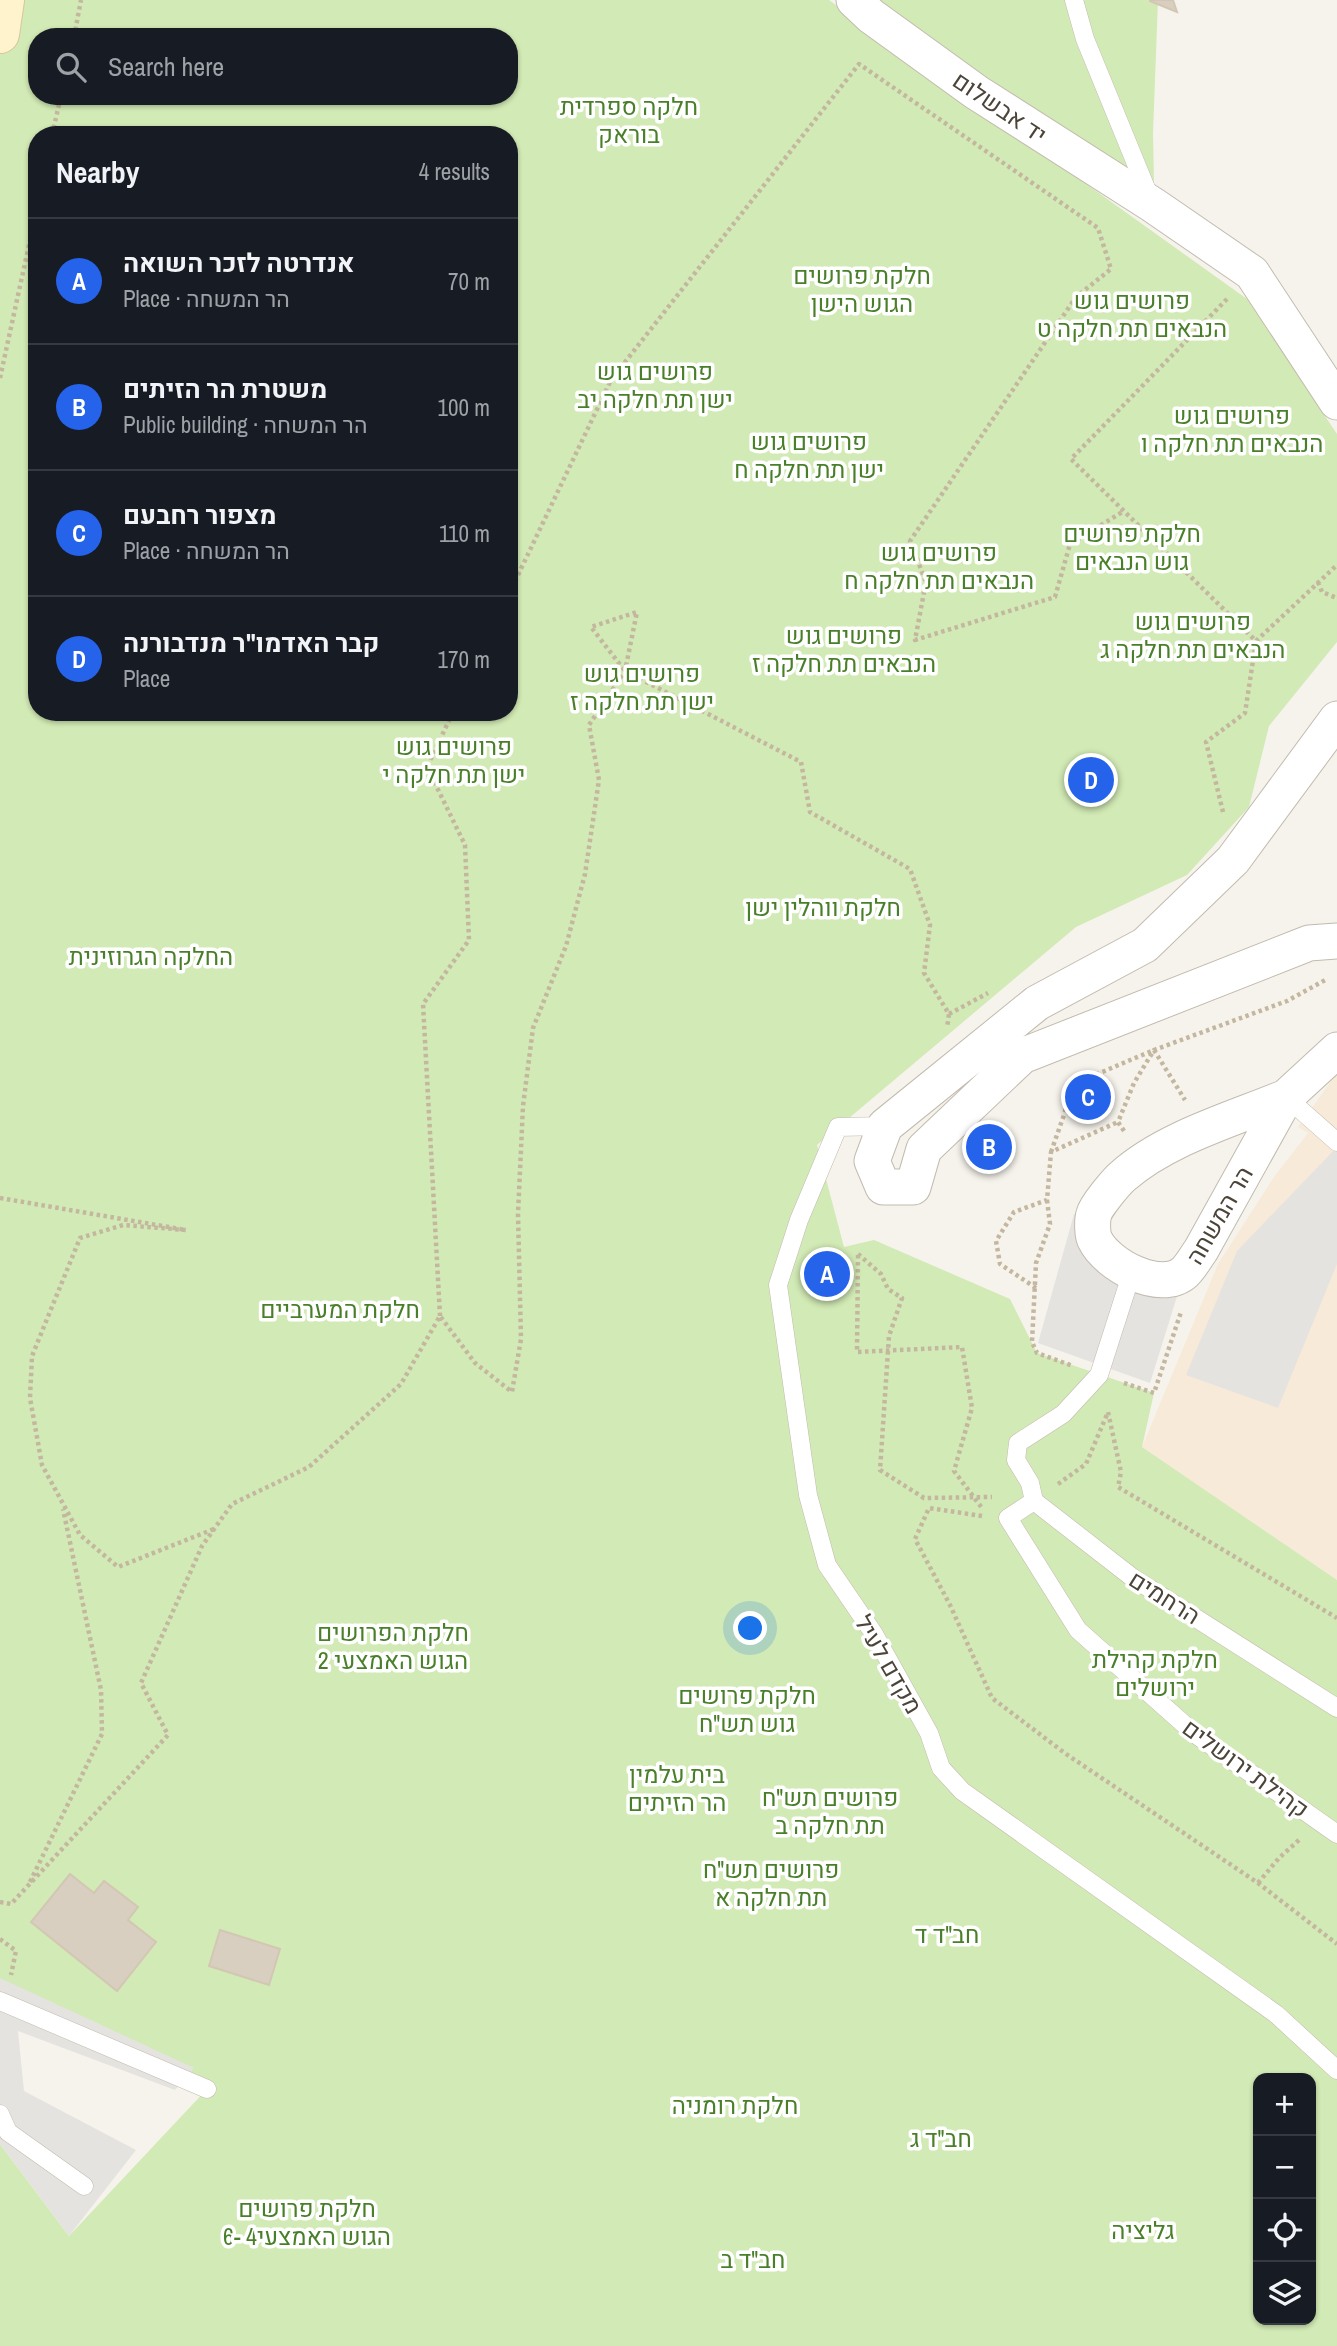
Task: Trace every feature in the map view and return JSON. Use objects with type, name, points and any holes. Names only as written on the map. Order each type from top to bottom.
[{"type":"main road","points":[[0,34],[5,0]]},
{"type":"street","name":"יד אבשלום","points":[[854,0],[871,16],[976,92],[1153,205],[1252,273],[1337,402]]},
{"type":"street","points":[[1337,719],[1233,860],[1145,945],[1037,1003],[885,1126],[872,1161],[883,1187],[913,1187],[924,1149],[1022,1056],[1309,943],[1337,941]]},
{"type":"street","name":"הר המשחה","points":[[1286,1097],[1177,1142],[1144,1160],[1121,1178],[1093,1214],[1093,1239],[1108,1257],[1132,1272],[1159,1282],[1184,1273],[1201,1250],[1286,1097],[1337,1050]]},
{"type":"lane","points":[[1074,0],[1085,39],[1153,205]]},
{"type":"lane","points":[[1286,1097],[1337,1142]]},
{"type":"lane","name":"מקדם לעיל","points":[[885,1126],[838,1127],[799,1220],[778,1284],[808,1496],[827,1565],[874,1634],[929,1733],[941,1768],[962,1791],[1276,2014],[1337,2070]]},
{"type":"lane","points":[[1034,1501],[1030,1483],[1016,1460],[1018,1443],[1063,1413],[1099,1375],[1132,1272]]},
{"type":"lane","name":"הרחמים","points":[[1034,1501],[1133,1578],[1337,1708]]},
{"type":"lane","name":"קהילת ירושלים","points":[[1034,1501],[1008,1518],[1078,1630],[1195,1734],[1337,1833]]},
{"type":"lane","points":[[0,2001],[207,2088]]},
{"type":"lane","points":[[0,2114],[8,2132],[84,2186]]},
{"type":"path","points":[[76,28],[81,0]]},
{"type":"path","points":[[518,575],[611,380],[859,64],[1098,228],[1111,269],[1076,297],[910,541],[926,582],[915,640],[1055,597],[1070,544],[1124,511]]},
{"type":"path","points":[[54,126],[59,105]]},
{"type":"path","points":[[0,379],[28,250]]},
{"type":"path","points":[[1252,273],[1071,459],[1256,641]]},
{"type":"path","points":[[1233,860],[1206,742],[1245,713],[1256,641],[1337,565]]},
{"type":"path","points":[[1318,582],[1322,592],[1337,598]]},
{"type":"path","points":[[440,1316],[475,1363],[512,1392],[522,1339],[517,1214],[523,1106],[533,1028],[566,946],[584,874],[599,780],[589,725],[625,671],[637,612],[591,627],[625,671],[802,762],[810,812],[910,869],[930,925],[923,973],[949,1014],[937,1084]]},
{"type":"path","points":[[0,1902],[11,1904],[168,1735],[141,1683],[202,1546],[232,1504],[309,1467],[401,1384],[440,1316],[423,1004],[469,940],[465,845],[427,767],[449,721]]},
{"type":"path","points":[[1036,1288],[1000,1264],[996,1241],[1014,1212],[1048,1200],[1051,1152],[1065,1112],[1069,1086],[1153,1050],[1287,1001],[1337,974]]},
{"type":"path","points":[[949,1014],[996,988]]},
{"type":"path","points":[[1153,1050],[1192,1110]]},
{"type":"path","points":[[1051,1152],[1118,1122],[1134,1083],[1153,1050]]},
{"type":"path","points":[[1118,1122],[1125,1132]]},
{"type":"path","points":[[0,1198],[186,1230],[123,1225],[80,1238],[32,1356],[30,1398],[42,1465],[80,1535],[118,1567],[215,1529]]},
{"type":"path","points":[[1337,1618],[1118,1487],[1121,1472],[1108,1412],[1086,1464],[1034,1501],[973,1496],[924,1498],[880,1470],[887,1351],[889,1336],[902,1298],[888,1289],[881,1274],[858,1254],[857,1352],[887,1351],[962,1347],[972,1408],[954,1471],[973,1496],[989,1517],[929,1508],[915,1539],[950,1605],[992,1698],[1066,1754],[1258,1883],[1337,1944]]},
{"type":"path","points":[[27,1887],[102,1734],[101,1690],[61,1501]]},
{"type":"path","points":[[1258,1883],[1279,1858],[1320,1821]]},
{"type":"path","points":[[0,1939],[16,1951]]},
{"type":"shaded area","points":[[1337,1073],[1337,1580],[1142,1447],[1218,1264],[1274,1177],[1308,1133],[1298,1127]]},
{"type":"shaded area","points":[[1337,1147],[1337,1264],[1278,1408],[1186,1375],[1237,1251]]},
{"type":"shaded area","points":[[1074,1214],[1093,1214],[1093,1239],[1184,1274],[1150,1383],[1038,1343]]},
{"type":"shaded area","points":[[0,1978],[194,2068],[175,2090],[18,2031],[24,2091],[136,2150],[69,2236],[0,2144]]},
{"type":"green space","name":"בית עלמין הר הזיתים","points":[[0,0],[829,0],[1247,299],[1337,434],[1337,642],[1269,726],[1249,807],[1187,875],[1076,927],[817,1145],[844,1247],[874,1240],[1010,1299],[1037,1353],[1154,1393],[1142,1447],[1337,1580],[1337,2346],[0,2346],[0,2144],[69,2236],[207,2089],[0,2014]]},
{"type":"green space","points":[[865,0],[1158,0],[1153,133],[1154,185],[1060,139]]},
{"type":"building","points":[[1173,0],[1177,12],[1150,1]]},
{"type":"building","points":[[70,1874],[94,1893],[104,1881],[138,1907],[128,1920],[156,1942],[117,1991],[31,1922]]},
{"type":"building","points":[[220,1930],[280,1949],[269,1985],[209,1966]]},
{"type":"place","name":"קבר האדמו\"ר מנדבורנה","points":[[1091,780]]},
{"type":"place","name":"מצפור רחבעם","points":[[1088,1097]]},
{"type":"place","name":"משטרת הר הזיתים","points":[[989,1147]]},
{"type":"place","name":"אנדרטה לזכר השואה","points":[[827,1274]]},
{"type":"park label","name":"חלקה ספרדית בוראק","points":[[629,120]]},
{"type":"park label","name":"חלקת פרושים הגוש הישן","points":[[862,289]]},
{"type":"park label","name":"פרושים גוש הנבאים תת חלקה ט","points":[[1132,314]]},
{"type":"park label","name":"פרושים גוש ישן תת חלקה יב","points":[[655,385]]},
{"type":"park label","name":"פרושים גוש הנבאים תת חלקה ו","points":[[1232,429]]},
{"type":"park label","name":"פרושים גוש ישן תת חלקה ח","points":[[809,455]]},
{"type":"park label","name":"חלקת פרושים גוש הנבאים","points":[[1132,547]]},
{"type":"park label","name":"פרושים גוש הנבאים תת חלקה ח","points":[[939,566]]},
{"type":"park label","name":"פרושים גוש הנבאים תת חלקה ג","points":[[1193,635]]},
{"type":"park label","name":"פרושים גוש הנבאים תת חלקה ז","points":[[844,649]]},
{"type":"park label","name":"פרושים גוש ישן תת חלקה ז","points":[[642,687]]},
{"type":"park label","name":"פרושים גוש ישן תת חלקה י","points":[[454,760]]},
{"type":"park label","name":"חלקת ווהלין ישן","points":[[823,907]]},
{"type":"park label","name":"החלקה הגרוזינית","points":[[151,956]]},
{"type":"park label","name":"חלקת המערביים","points":[[340,1309]]},
{"type":"park label","name":"חלקת הפרושים הגוש האמצעי 2","points":[[393,1646]]},
{"type":"park label","name":"חלקת קהילת ירושלים","points":[[1155,1673]]},
{"type":"park label","name":"חלקת פרושים גוש תש\"ח","points":[[747,1709]]},
{"type":"park label","name":"פרושים תש\"ח תת חלקה ב","points":[[830,1811]]},
{"type":"park label","name":"פרושים תש\"ח תת חלקה א","points":[[771,1883]]},
{"type":"park label","name":"חב\"ד ד","points":[[947,1934]]},
{"type":"park label","name":"חלקת רומניה","points":[[735,2105]]},
{"type":"park label","name":"חב\"ד ג","points":[[941,2138]]},
{"type":"park label","name":"חלקת פרושים הגוש האמצעי4 -6","points":[[307,2222]]},
{"type":"park label","name":"גליציה","points":[[1143,2230]]},
{"type":"park label","name":"חב\"ד ב","points":[[753,2259]]}]
